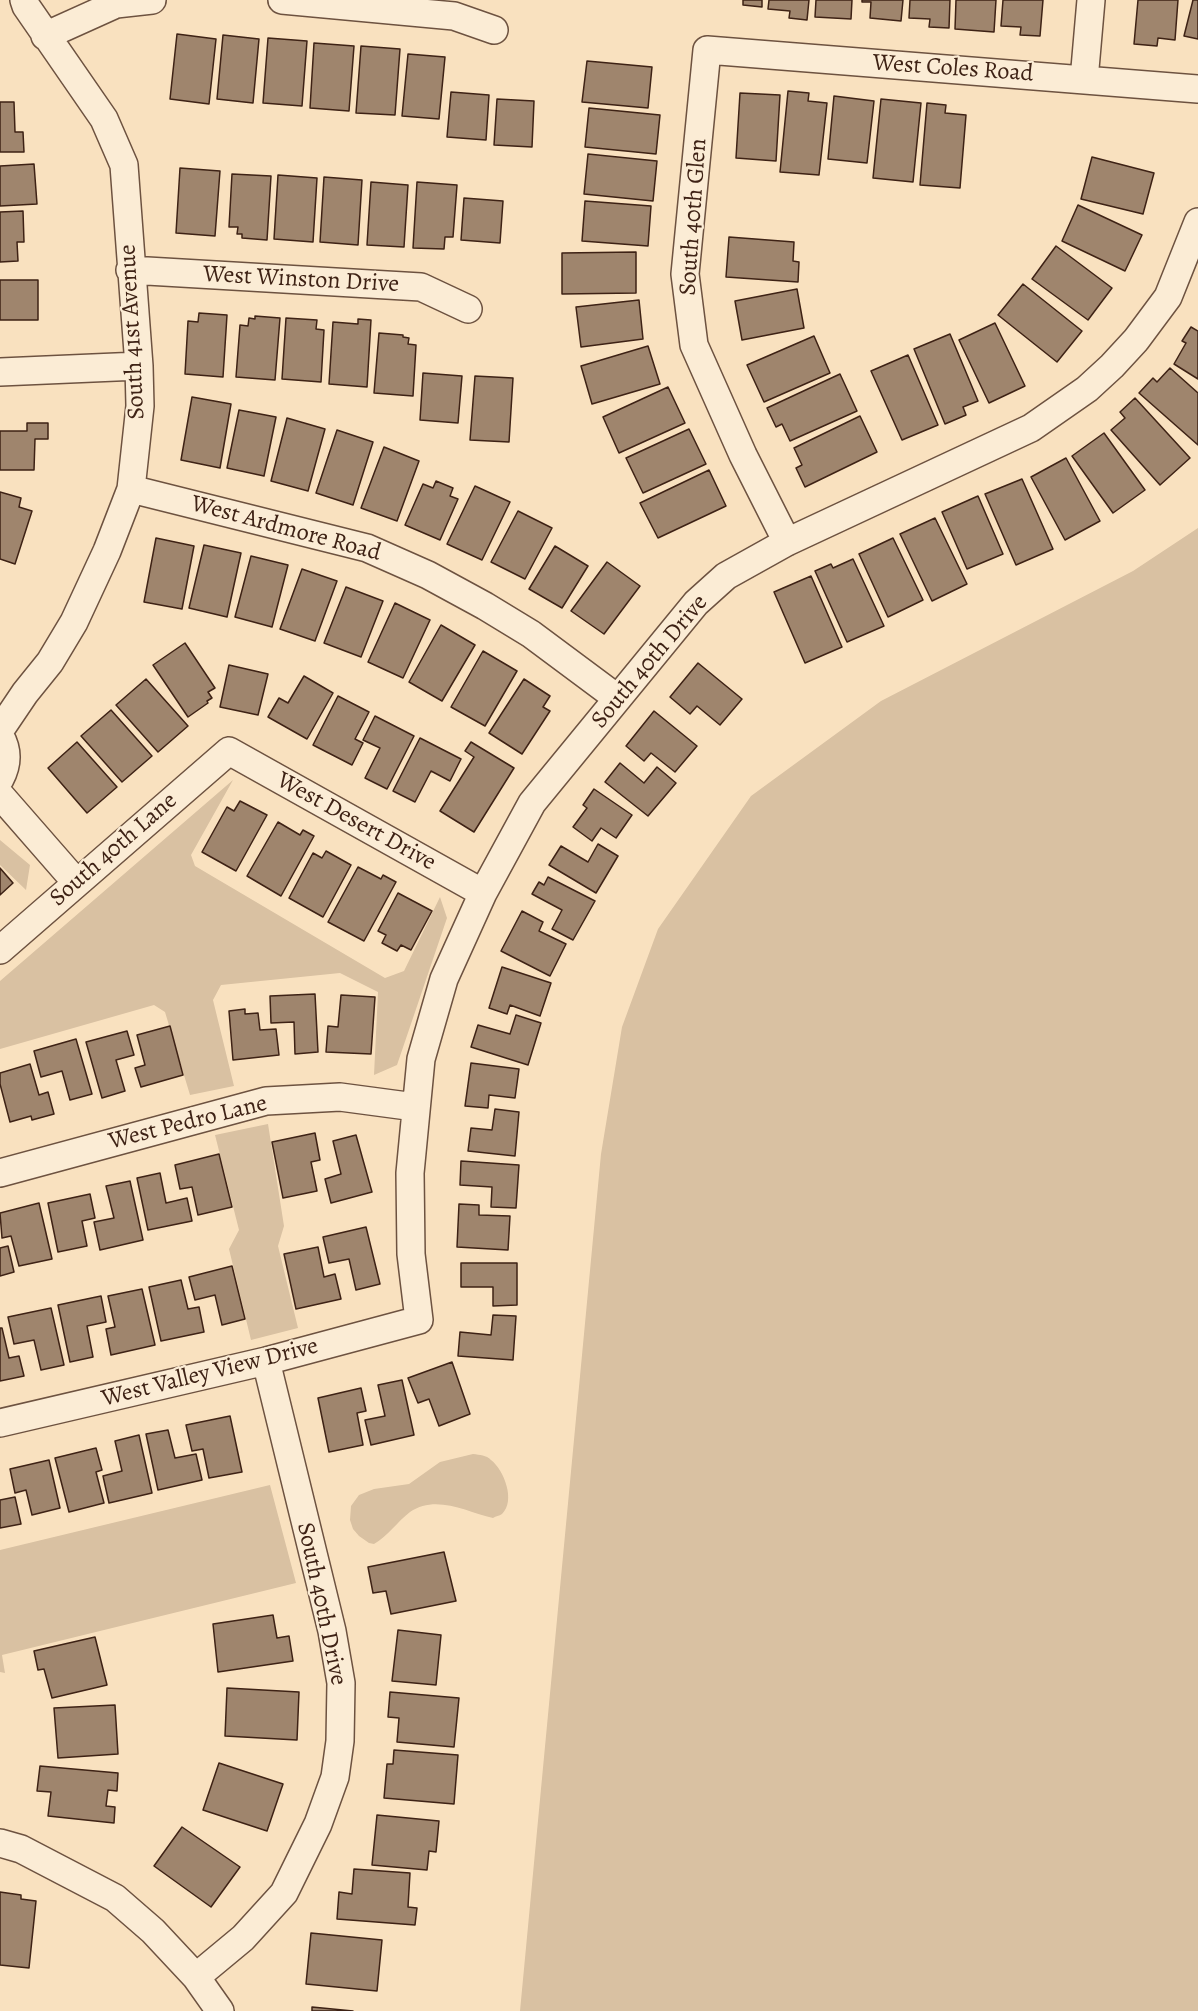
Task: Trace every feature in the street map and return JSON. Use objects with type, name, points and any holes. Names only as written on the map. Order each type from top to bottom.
[{"type":"street","name":"South 41st Avenue","points":[[0,730],[50,662],[74,622],[107,551],[131,489],[140,405],[124,165],[104,119],[45,36],[24,0]]},
{"type":"street","points":[[45,36],[116,4],[152,0]]},
{"type":"street","points":[[282,0],[454,16],[494,30]]},
{"type":"street","points":[[1084,80],[1091,0]]},
{"type":"street","name":"West Coles Road","points":[[707,50],[1198,89]]},
{"type":"street","name":"South 40th Glen","points":[[707,50],[685,274],[688,309],[694,345],[743,454],[787,542]]},
{"type":"street","name":"South 40th Drive","points":[[419,1320],[411,1254],[410,1173],[415,1107],[422,1059],[444,979],[483,893],[532,803],[696,603],[726,576],[787,542],[1031,428],[1087,389],[1136,340],[1168,297],[1198,222]]},
{"type":"street","name":"West Winston Drive","points":[[130,270],[422,288],[468,309]]},
{"type":"street","points":[[0,372],[139,366]]},
{"type":"street","name":"West Ardmore Road","points":[[131,489],[367,548],[428,574],[531,634],[617,698]]},
{"type":"street","points":[[0,736],[7,755],[6,767],[0,778]]},
{"type":"street","name":"West Desert Drive","points":[[229,751],[483,893]]},
{"type":"street","name":"South 40th Lane","points":[[0,950],[229,751]]},
{"type":"street","points":[[0,795],[76,882]]},
{"type":"street","name":"West Pedro Lane","points":[[0,1173],[266,1101],[340,1097],[415,1107]]},
{"type":"street","name":"West Valley View Drive","points":[[0,1423],[266,1361],[419,1320]]},
{"type":"street","name":"South 40th Drive","points":[[196,1977],[243,1938],[284,1893],[318,1824],[335,1777],[340,1741],[341,1683],[332,1631],[266,1361]]},
{"type":"street","points":[[0,1843],[21,1849],[115,1898],[153,1931],[196,1977],[220,2011]]},
{"type":"shaded area","points":[[1198,528],[1198,2011],[520,2011],[601,1154],[622,1027],[658,929],[751,796],[881,701],[1133,571]]},
{"type":"shaded area","points":[[233,780],[191,855],[195,866],[385,978],[404,971],[440,897],[447,918],[397,1065],[374,1075],[378,992],[340,973],[221,985],[213,1000],[234,1086],[190,1095],[165,1012],[154,1005],[0,1049],[0,981]]},
{"type":"shaded area","points":[[0,840],[30,865],[26,890],[0,865]]},
{"type":"shaded area","points":[[268,1124],[284,1226],[278,1246],[298,1328],[251,1340],[229,1249],[239,1230],[215,1135]]},
{"type":"shaded area","points":[[473,1454],[489,1458],[504,1478],[508,1501],[502,1514],[493,1518],[452,1506],[430,1504],[410,1512],[374,1544],[359,1536],[353,1529],[350,1520],[351,1506],[359,1495],[374,1489],[409,1484],[440,1462]]},
{"type":"shaded area","points":[[270,1485],[296,1583],[2,1655],[5,1673],[0,1672],[0,1550]]},
{"type":"building","points":[[743,0],[762,0],[762,7],[743,5]]},
{"type":"building","points":[[769,0],[809,0],[807,20],[789,18],[790,11],[768,9]]},
{"type":"building","points":[[816,0],[852,0],[851,19],[815,17]]},
{"type":"building","points":[[862,0],[903,0],[901,21],[870,18],[871,2],[862,2]]},
{"type":"building","points":[[910,0],[950,0],[949,28],[929,27],[930,19],[909,18]]},
{"type":"building","points":[[956,0],[996,0],[994,32],[955,29]]},
{"type":"building","points":[[1003,0],[1043,0],[1040,36],[1020,35],[1021,27],[1001,26]]},
{"type":"building","points":[[1138,0],[1178,0],[1175,40],[1158,38],[1157,46],[1134,44]]},
{"type":"building","points":[[1193,0],[1198,0],[1198,39],[1184,36]]},
{"type":"building","points":[[177,34],[216,39],[209,104],[170,99]]},
{"type":"building","points":[[223,35],[259,39],[253,103],[217,99]]},
{"type":"building","points":[[268,38],[307,41],[302,106],[263,103]]},
{"type":"building","points":[[314,43],[354,46],[349,111],[310,108]]},
{"type":"building","points":[[361,46],[400,49],[395,115],[356,113]]},
{"type":"building","points":[[408,54],[445,57],[439,119],[402,116]]},
{"type":"building","points":[[587,61],[652,67],[648,108],[582,102]]},
{"type":"building","points":[[788,91],[809,93],[808,101],[827,103],[819,175],[780,172]]},
{"type":"building","points":[[451,92],[489,95],[486,140],[447,137]]},
{"type":"building","points":[[740,93],[780,95],[776,161],[736,158]]},
{"type":"building","points":[[834,96],[874,101],[867,163],[828,159]]},
{"type":"building","points":[[497,99],[534,101],[532,147],[494,145]]},
{"type":"building","points":[[881,99],[921,103],[913,182],[873,178]]},
{"type":"building","points":[[0,102],[14,102],[15,132],[23,132],[24,152],[0,152]]},
{"type":"building","points":[[927,103],[946,105],[945,113],[966,115],[960,188],[920,185]]},
{"type":"building","points":[[589,108],[660,115],[656,154],[585,147]]},
{"type":"building","points":[[588,154],[657,161],[653,201],[584,194]]},
{"type":"building","points":[[1092,157],[1154,173],[1143,214],[1081,199]]},
{"type":"building","points":[[34,164],[37,204],[0,206],[0,166]]},
{"type":"building","points":[[180,168],[220,171],[215,236],[176,233]]},
{"type":"building","points":[[232,174],[271,176],[267,240],[242,238],[242,234],[237,234],[238,227],[229,227]]},
{"type":"building","points":[[278,175],[317,178],[313,242],[274,239]]},
{"type":"building","points":[[324,177],[362,180],[358,245],[320,242]]},
{"type":"building","points":[[371,182],[408,185],[404,247],[367,245]]},
{"type":"building","points":[[417,182],[457,185],[453,237],[445,237],[444,249],[413,248]]},
{"type":"building","points":[[464,198],[503,201],[500,243],[461,240]]},
{"type":"building","points":[[585,201],[651,206],[648,246],[582,241]]},
{"type":"building","points":[[1078,205],[1142,235],[1125,271],[1062,241]]},
{"type":"building","points":[[23,211],[24,242],[17,242],[18,261],[0,262],[0,212]]},
{"type":"building","points":[[729,237],[794,242],[793,261],[799,262],[798,282],[726,277]]},
{"type":"building","points":[[1056,246],[1112,288],[1088,320],[1032,279]]},
{"type":"building","points":[[636,252],[636,293],[562,294],[562,253]]},
{"type":"building","points":[[0,280],[38,280],[38,320],[0,320]]},
{"type":"building","points":[[1023,284],[1082,331],[1057,362],[998,315]]},
{"type":"building","points":[[797,289],[804,328],[742,340],[735,301]]},
{"type":"building","points":[[639,300],[643,339],[581,347],[576,307]]},
{"type":"building","points":[[199,313],[227,315],[223,377],[185,374],[188,321],[198,322]]},
{"type":"building","points":[[255,316],[280,318],[275,380],[236,377],[240,325],[248,326],[249,318],[255,319]]},
{"type":"building","points":[[286,318],[317,320],[316,329],[324,330],[321,382],[282,379]]},
{"type":"building","points":[[358,319],[371,320],[367,387],[329,384],[333,322],[358,324]]},
{"type":"building","points":[[995,323],[1025,386],[989,403],[959,340]]},
{"type":"building","points":[[1191,327],[1198,331],[1198,379],[1174,364],[1186,343],[1182,341]]},
{"type":"building","points":[[379,333],[403,335],[409,338],[408,344],[416,345],[413,396],[374,393]]},
{"type":"building","points":[[950,334],[978,401],[963,407],[966,415],[945,424],[914,349]]},
{"type":"building","points":[[814,336],[830,373],[764,402],[747,365]]},
{"type":"building","points":[[648,346],[660,384],[592,404],[581,366]]},
{"type":"building","points":[[908,355],[938,425],[902,440],[871,371]]},
{"type":"building","points":[[1170,368],[1198,393],[1198,445],[1139,393],[1153,378],[1157,382]]},
{"type":"building","points":[[423,373],[462,376],[458,423],[420,420]]},
{"type":"building","points":[[840,374],[857,411],[790,441],[782,424],[776,427],[767,408]]},
{"type":"building","points":[[475,376],[513,378],[509,442],[470,440]]},
{"type":"building","points":[[668,387],[685,423],[619,453],[603,417]]},
{"type":"building","points":[[192,397],[231,404],[220,468],[181,460]]},
{"type":"building","points":[[1135,398],[1190,458],[1160,485],[1111,430],[1125,418],[1120,412]]},
{"type":"building","points":[[239,410],[276,417],[264,476],[227,468]]},
{"type":"building","points":[[860,416],[877,452],[805,487],[796,468],[802,465],[794,448]]},
{"type":"building","points":[[287,418],[325,429],[308,491],[271,481]]},
{"type":"building","points":[[27,423],[48,423],[48,439],[35,439],[34,470],[0,470],[0,431],[27,431]]},
{"type":"building","points":[[689,429],[706,464],[643,493],[626,458]]},
{"type":"building","points":[[337,430],[373,442],[353,505],[316,493]]},
{"type":"building","points":[[1104,433],[1145,490],[1113,513],[1072,456]]},
{"type":"building","points":[[384,447],[419,461],[397,521],[361,508]]},
{"type":"building","points":[[1066,458],[1100,521],[1065,540],[1031,477]]},
{"type":"building","points":[[709,470],[726,506],[658,538],[640,503]]},
{"type":"building","points":[[1022,479],[1053,549],[1016,565],[985,494]]},
{"type":"building","points":[[436,481],[453,488],[450,496],[458,499],[440,540],[405,525],[423,484],[433,488]]},
{"type":"building","points":[[475,486],[510,502],[482,560],[447,544]]},
{"type":"building","points":[[0,492],[21,498],[19,507],[32,511],[15,564],[0,559]]},
{"type":"building","points":[[978,496],[1003,554],[967,569],[942,512]]},
{"type":"building","points":[[518,511],[552,528],[525,579],[491,562]]},
{"type":"building","points":[[935,518],[967,584],[932,601],[900,534]]},
{"type":"building","points":[[156,538],[194,546],[182,609],[144,602]]},
{"type":"building","points":[[893,538],[923,600],[888,617],[859,554]]},
{"type":"building","points":[[204,545],[241,553],[227,617],[189,608]]},
{"type":"building","points":[[555,546],[588,566],[562,608],[529,589]]},
{"type":"building","points":[[251,556],[288,565],[272,627],[235,617]]},
{"type":"building","points":[[853,559],[884,626],[847,642],[815,571],[831,564],[833,568]]},
{"type":"building","points":[[607,562],[640,586],[604,634],[571,611]]},
{"type":"building","points":[[302,569],[337,581],[315,641],[280,629]]},
{"type":"building","points":[[811,576],[842,647],[805,663],[774,592]]},
{"type":"building","points":[[346,587],[383,601],[361,657],[324,643]]},
{"type":"building","points":[[395,603],[430,620],[403,678],[368,662]]},
{"type":"building","points":[[441,625],[475,645],[442,701],[409,682]]},
{"type":"building","points":[[185,643],[215,688],[208,692],[212,698],[207,701],[208,703],[188,717],[153,665]]},
{"type":"building","points":[[483,651],[517,671],[485,726],[451,707]]},
{"type":"building","points":[[698,663],[742,699],[720,725],[697,706],[690,714],[670,697]]},
{"type":"building","points":[[229,665],[268,674],[258,715],[220,707]]},
{"type":"building","points":[[304,676],[333,693],[307,739],[268,717],[279,698],[288,703]]},
{"type":"building","points":[[146,679],[188,726],[158,752],[116,705]]},
{"type":"building","points":[[524,679],[550,696],[543,707],[550,711],[522,754],[489,733]]},
{"type":"building","points":[[338,696],[369,712],[355,739],[363,743],[352,765],[313,745]]},
{"type":"building","points":[[111,710],[152,756],[122,782],[81,736]]},
{"type":"building","points":[[654,711],[697,746],[675,772],[651,753],[644,761],[626,746]]},
{"type":"building","points":[[375,716],[414,736],[387,789],[365,778],[380,748],[363,740]]},
{"type":"building","points":[[420,738],[461,759],[450,781],[431,771],[415,802],[393,791]]},
{"type":"building","points":[[77,742],[117,787],[87,813],[48,768]]},
{"type":"building","points":[[471,742],[514,768],[474,832],[440,811],[474,757],[465,751]]},
{"type":"building","points":[[620,763],[644,783],[657,767],[676,783],[648,816],[605,782]]},
{"type":"building","points":[[594,789],[632,815],[616,838],[601,828],[592,841],[573,827],[587,808],[583,805]]},
{"type":"building","points":[[240,801],[267,815],[236,871],[202,852],[227,807],[234,811]]},
{"type":"building","points":[[278,822],[300,835],[303,830],[314,836],[281,896],[247,876]]},
{"type":"building","points":[[598,844],[618,856],[596,893],[549,865],[561,846],[588,862]]},
{"type":"building","points":[[326,851],[351,865],[323,917],[289,898],[313,853],[322,858]]},
{"type":"building","points":[[358,867],[381,879],[383,875],[396,882],[364,941],[328,922]]},
{"type":"building","points":[[0,868],[13,883],[0,895]]},
{"type":"building","points":[[548,877],[595,901],[573,940],[552,929],[562,910],[532,894],[539,882],[544,885]]},
{"type":"building","points":[[398,893],[432,911],[411,950],[401,945],[397,951],[382,943],[386,935],[378,931]]},
{"type":"building","points":[[522,911],[543,922],[539,931],[566,944],[550,976],[501,951]]},
{"type":"building","points":[[502,967],[551,983],[540,1016],[510,1005],[507,1014],[489,1008]]},
{"type":"building","points":[[315,994],[318,1052],[295,1054],[294,1022],[271,1023],[270,996]]},
{"type":"building","points":[[341,995],[375,997],[371,1054],[326,1052],[328,1026],[338,1027]]},
{"type":"building","points":[[245,1009],[245,1014],[258,1013],[260,1030],[276,1029],[279,1055],[233,1060],[229,1011]]},
{"type":"building","points":[[516,1015],[541,1023],[528,1065],[471,1047],[478,1025],[510,1034]]},
{"type":"building","points":[[170,1026],[183,1075],[141,1087],[135,1068],[145,1065],[137,1035]]},
{"type":"building","points":[[127,1031],[134,1055],[116,1060],[125,1091],[102,1098],[86,1042]]},
{"type":"building","points":[[76,1039],[92,1094],[70,1100],[62,1071],[41,1077],[34,1051]]},
{"type":"building","points":[[471,1063],[519,1069],[515,1098],[489,1095],[488,1108],[465,1106]]},
{"type":"building","points":[[30,1064],[39,1095],[48,1092],[54,1114],[32,1120],[31,1116],[10,1122],[0,1084],[0,1073]]},
{"type":"building","points":[[495,1109],[519,1112],[515,1156],[468,1151],[471,1128],[492,1130]]},
{"type":"building","points":[[315,1133],[320,1160],[311,1162],[317,1191],[283,1198],[272,1142]]},
{"type":"building","points":[[356,1135],[372,1192],[331,1203],[325,1179],[341,1174],[333,1141]]},
{"type":"building","points":[[219,1154],[232,1207],[198,1215],[192,1187],[180,1189],[175,1165]]},
{"type":"building","points":[[461,1161],[519,1165],[516,1208],[491,1207],[492,1187],[460,1185]]},
{"type":"building","points":[[160,1173],[166,1203],[187,1198],[192,1221],[148,1230],[137,1178]]},
{"type":"building","points":[[130,1181],[143,1240],[100,1250],[94,1222],[114,1218],[106,1186]]},
{"type":"building","points":[[90,1194],[95,1218],[82,1221],[87,1246],[58,1252],[48,1203]]},
{"type":"building","points":[[39,1203],[52,1259],[19,1266],[11,1236],[2,1238],[0,1213]]},
{"type":"building","points":[[459,1204],[479,1205],[479,1215],[510,1216],[508,1250],[457,1247]]},
{"type":"building","points":[[366,1227],[380,1284],[356,1290],[349,1259],[329,1263],[323,1237]]},
{"type":"building","points":[[8,1246],[14,1272],[0,1276],[0,1248]]},
{"type":"building","points":[[318,1247],[324,1277],[335,1274],[341,1299],[296,1309],[284,1254]]},
{"type":"building","points":[[461,1263],[517,1263],[517,1305],[493,1306],[493,1287],[461,1287]]},
{"type":"building","points":[[232,1266],[245,1319],[222,1325],[215,1295],[195,1300],[189,1277]]},
{"type":"building","points":[[181,1280],[188,1309],[199,1307],[204,1332],[161,1341],[149,1287]]},
{"type":"building","points":[[142,1289],[155,1345],[111,1355],[106,1329],[115,1327],[108,1296]]},
{"type":"building","points":[[101,1296],[106,1322],[87,1326],[93,1357],[70,1362],[58,1305]]},
{"type":"building","points":[[51,1308],[64,1365],[41,1370],[34,1340],[14,1344],[8,1317]]},
{"type":"building","points":[[493,1315],[516,1316],[513,1360],[458,1356],[460,1332],[491,1335]]},
{"type":"building","points":[[0,1328],[2,1328],[9,1358],[19,1356],[24,1376],[0,1381]]},
{"type":"building","points":[[452,1362],[470,1414],[439,1426],[429,1399],[418,1403],[408,1378]]},
{"type":"building","points":[[402,1380],[414,1435],[371,1445],[365,1420],[385,1416],[378,1385]]},
{"type":"building","points":[[361,1388],[366,1411],[357,1413],[363,1445],[329,1452],[318,1398]]},
{"type":"building","points":[[230,1416],[242,1472],[209,1478],[203,1449],[192,1451],[186,1425]]},
{"type":"building","points":[[168,1430],[175,1458],[196,1454],[202,1480],[158,1490],[146,1434]]},
{"type":"building","points":[[139,1435],[152,1493],[109,1503],[103,1476],[122,1471],[115,1441]]},
{"type":"building","points":[[96,1448],[102,1470],[96,1472],[104,1503],[69,1512],[55,1458]]},
{"type":"building","points":[[49,1460],[60,1508],[32,1515],[26,1490],[15,1493],[10,1469]]},
{"type":"building","points":[[15,1497],[21,1524],[0,1528],[0,1500]]},
{"type":"building","points":[[444,1552],[456,1601],[391,1614],[386,1591],[373,1593],[368,1567]]},
{"type":"building","points":[[273,1615],[277,1638],[289,1636],[293,1661],[218,1672],[213,1624]]},
{"type":"building","points":[[398,1630],[441,1635],[436,1685],[392,1681]]},
{"type":"building","points":[[95,1637],[107,1685],[52,1698],[44,1669],[38,1670],[34,1651]]},
{"type":"building","points":[[227,1688],[299,1692],[297,1740],[225,1736]]},
{"type":"building","points":[[390,1692],[459,1698],[454,1747],[397,1742],[399,1718],[388,1717]]},
{"type":"building","points":[[115,1705],[118,1754],[58,1758],[54,1708]]},
{"type":"building","points":[[394,1750],[458,1755],[454,1804],[384,1798],[387,1764],[393,1764]]},
{"type":"building","points":[[219,1763],[283,1784],[267,1831],[203,1810]]},
{"type":"building","points":[[40,1766],[118,1773],[117,1791],[108,1790],[106,1806],[115,1807],[114,1823],[48,1816],[51,1792],[37,1791]]},
{"type":"building","points":[[377,1815],[439,1821],[436,1852],[429,1851],[427,1870],[372,1865]]},
{"type":"building","points":[[182,1827],[240,1867],[211,1907],[154,1866]]},
{"type":"building","points":[[354,1869],[410,1873],[408,1907],[417,1908],[415,1925],[337,1919],[339,1892],[352,1894]]},
{"type":"building","points":[[0,1892],[21,1895],[21,1899],[36,1901],[29,1968],[0,1965]]},
{"type":"building","points":[[311,1933],[382,1940],[377,1991],[306,1984]]},
{"type":"building","points":[[312,2007],[353,2011],[312,2011]]}]
